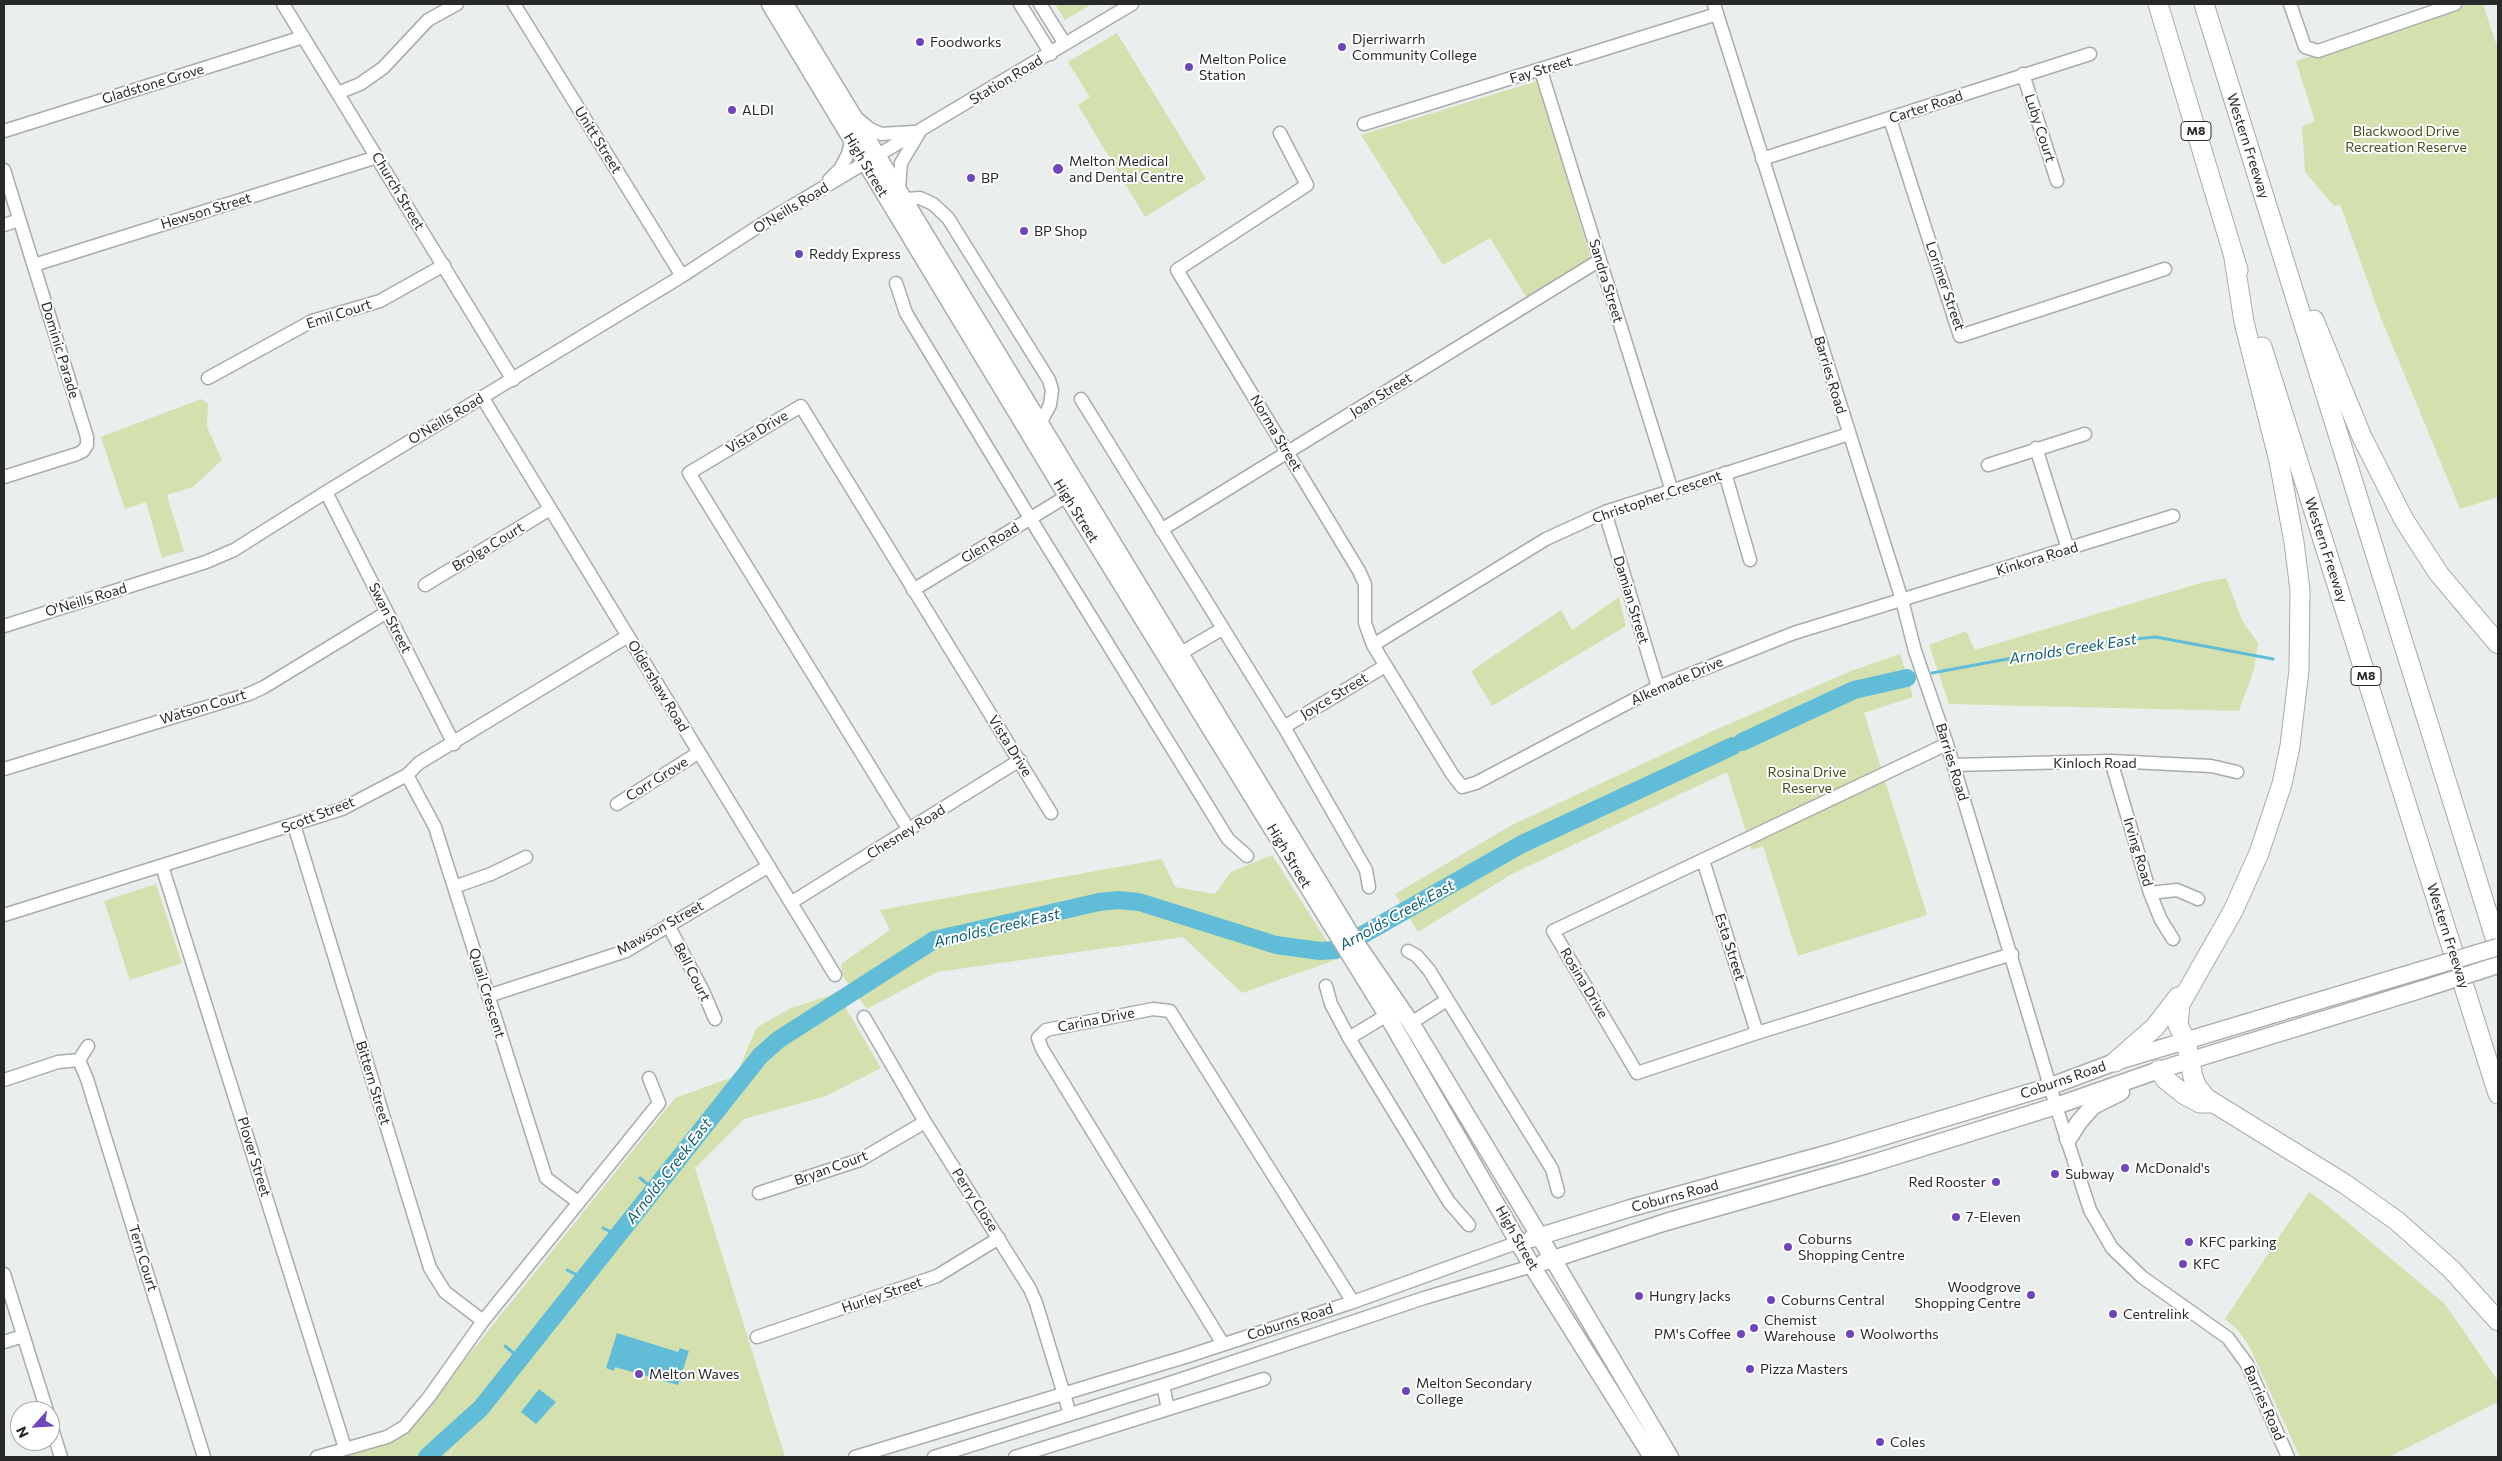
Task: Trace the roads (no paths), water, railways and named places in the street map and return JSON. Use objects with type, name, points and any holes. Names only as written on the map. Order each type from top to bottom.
[{"type":"highway","name":"Western Freeway","points":[[2158,4],[2234,258],[2498,1094]]},
{"type":"highway","name":"Western Freeway","points":[[2204,4],[2498,947]]},
{"type":"highway","points":[[2259,181],[2344,395],[2386,487],[2408,528],[2439,574],[2498,644]]},
{"type":"highway","points":[[2234,258],[2244,322],[2279,461],[2294,542],[2300,590],[2299,670],[2291,738],[2282,784],[2259,853],[2233,911],[2194,978],[2178,1011],[2178,1025],[2186,1041],[2189,1061],[2197,1087],[2213,1103],[2345,1184],[2398,1221],[2451,1269],[2498,1321]]},
{"type":"highway","points":[[2115,1062],[2155,1027],[2194,978]]},
{"type":"highway","points":[[2159,1070],[2165,1079],[2185,1095],[2200,1103],[2213,1103]]},
{"type":"main road","name":"High Street","points":[[770,4],[851,141],[872,160],[902,193],[1041,422],[1073,493]]},
{"type":"main road","name":"High Street","points":[[785,4],[852,114],[872,160],[1073,493],[1176,657],[1347,940],[1540,1237],[1670,1457]]},
{"type":"main road","name":"Coburns Road","points":[[1519,1242],[1631,1208],[1862,1143],[2051,1086],[2115,1062],[2498,947]]},
{"type":"main road","name":"Coburns Road","points":[[1532,1266],[1666,1222],[1866,1165],[2056,1106],[2159,1070],[2498,965]]},
{"type":"main road","name":"High Street","points":[[1404,1027],[1532,1266],[1652,1457]]},
{"type":"main road","points":[[2068,1139],[2093,1106],[2121,1092],[2132,1079]]},
{"type":"main road","points":[[1862,1143],[1866,1165]]},
{"type":"street","name":"Church Street","points":[[283,4],[513,380]]},
{"type":"street","points":[[338,94],[360,84],[383,68],[428,20],[457,4]]},
{"type":"street","name":"Unitt Street","points":[[514,4],[682,276]]},
{"type":"street","points":[[1020,4],[1051,54]]},
{"type":"street","points":[[1040,4],[1065,44]]},
{"type":"street","name":"Station Road","points":[[872,160],[1132,4]]},
{"type":"street","points":[[2290,4],[2305,47],[2318,52],[2455,4]]},
{"type":"street","name":"Fay Street","points":[[1364,124],[1540,71],[1716,9]]},
{"type":"street","name":"Barries Road","points":[[1716,9],[1902,600],[1916,651],[1947,744],[2012,954],[2056,1106],[2090,1210],[2112,1248],[2142,1277],[2228,1338],[2247,1364],[2288,1457]]},
{"type":"street","name":"Gladstone Grove","points":[[4,130],[303,37]]},
{"type":"street","name":"Carter Road","points":[[1762,159],[2090,54]]},
{"type":"street","name":"Sandra Street","points":[[1540,71],[1672,491]]},
{"type":"street","name":"Luby Court","points":[[2023,74],[2058,181]]},
{"type":"street","points":[[852,114],[870,129],[881,134],[920,131]]},
{"type":"street","name":"Lorimer Street","points":[[1890,119],[1960,336],[2164,269]]},
{"type":"street","points":[[902,193],[901,163],[920,131]]},
{"type":"street","name":"Norma Street","points":[[1280,133],[1307,185],[1177,270],[1359,570],[1364,584],[1365,623],[1373,645],[1452,774],[1462,786]]},
{"type":"street","points":[[816,192],[840,168],[848,154],[851,141]]},
{"type":"street","name":"Hewson Street","points":[[34,265],[377,157]]},
{"type":"street","name":"O'Neills Road","points":[[4,626],[206,562],[234,550],[682,276],[762,224],[872,160]]},
{"type":"street","name":"Dominic Parade","points":[[4,170],[87,437],[87,445],[83,451],[77,454],[4,477]]},
{"type":"street","name":"High Street","points":[[902,193],[933,204],[948,218],[1049,380],[1052,390],[1050,405],[1041,422]]},
{"type":"street","points":[[4,225],[19,220]]},
{"type":"street","name":"Joan Street","points":[[1161,530],[1600,260]]},
{"type":"street","name":"Emil Court","points":[[208,378],[312,321],[380,301],[444,265]]},
{"type":"street","points":[[896,283],[906,313],[1030,518],[1228,839],[1247,856]]},
{"type":"street","name":"Oldershaw Road","points":[[482,397],[698,754],[792,902],[835,975]]},
{"type":"street","points":[[1081,399],[1284,727],[1366,870],[1369,888]]},
{"type":"street","name":"Vista Drive","points":[[909,830],[689,473],[801,406],[1052,813]]},
{"type":"street","name":"Christopher Crescent","points":[[1373,645],[1546,539],[1605,512],[1849,434]]},
{"type":"street","points":[[1988,464],[2085,434]]},
{"type":"street","points":[[2036,448],[2068,549]]},
{"type":"street","points":[[1725,473],[1750,560]]},
{"type":"street","name":"Swan Street","points":[[326,492],[454,744]]},
{"type":"street","name":"Glen Road","points":[[914,590],[1073,493]]},
{"type":"street","name":"Brolga Court","points":[[425,585],[550,509]]},
{"type":"street","name":"Damian Street","points":[[1605,512],[1658,686]]},
{"type":"street","name":"Kinkora Road","points":[[1902,600],[2173,516]]},
{"type":"street","name":"Alkemade Drive","points":[[1462,786],[1476,783],[1658,686],[1794,633],[1902,600]]},
{"type":"street","name":"Watson Court","points":[[4,769],[249,694],[264,687],[387,612]]},
{"type":"street","points":[[1176,657],[1222,629]]},
{"type":"street","name":"Scott Street","points":[[4,915],[342,809],[407,775],[419,763],[454,744],[628,636]]},
{"type":"street","name":"Joyce Street","points":[[1284,727],[1385,666]]},
{"type":"street","name":"Rosina Drive","points":[[1947,744],[1553,931],[1637,1073],[1757,1033],[2012,954]]},
{"type":"street","name":"Corr Grove","points":[[617,804],[698,754]]},
{"type":"street","name":"Chesney Road","points":[[792,902],[1020,760]]},
{"type":"street","name":"Kinloch Road","points":[[1953,765],[2110,762],[2211,766],[2237,772]]},
{"type":"street","name":"Irving Road","points":[[2110,762],[2150,893],[2161,920],[2174,939]]},
{"type":"street","name":"Quail Crescent","points":[[407,775],[435,826],[546,1178],[578,1202]]},
{"type":"street","name":"Bittern Street","points":[[294,825],[430,1268],[445,1292],[483,1321]]},
{"type":"street","points":[[454,887],[490,874],[526,857]]},
{"type":"street","name":"Esta Street","points":[[1703,860],[1757,1033]]},
{"type":"street","name":"Plover Street","points":[[162,866],[345,1448]]},
{"type":"street","name":"Mawson Street","points":[[488,996],[626,951],[769,866]]},
{"type":"street","points":[[2150,893],[2177,890],[2198,899]]},
{"type":"street","name":"Bell Court","points":[[668,925],[703,991],[715,1019]]},
{"type":"street","points":[[1408,951],[1422,962],[1447,1000],[1552,1170],[1558,1191]]},
{"type":"street","points":[[1326,986],[1331,1004],[1349,1038],[1450,1202],[1469,1225]]},
{"type":"street","points":[[1404,1027],[1447,1000]]},
{"type":"street","name":"Carina Drive","points":[[1223,1344],[1042,1049],[1038,1038],[1046,1030],[1152,1009],[1170,1011],[1353,1302]]},
{"type":"street","points":[[1349,1038],[1394,1011]]},
{"type":"street","name":"Perry Close","points":[[864,1017],[925,1122],[1000,1238],[1036,1303],[1070,1414]]},
{"type":"street","points":[[4,1080],[58,1062],[79,1060],[88,1046]]},
{"type":"street","name":"Tern Court","points":[[79,1060],[90,1089],[204,1457]]},
{"type":"street","points":[[317,1457],[387,1437],[404,1427],[429,1398],[483,1321],[659,1103],[649,1078]]},
{"type":"street","name":"Bryan Court","points":[[759,1192],[860,1160],[925,1122]]},
{"type":"street","name":"Hurley Street","points":[[757,1337],[937,1276],[1000,1238]]},
{"type":"street","name":"Coburns Road","points":[[855,1457],[1353,1302],[1519,1242]]},
{"type":"street","name":"Coburns Road","points":[[934,1457],[1163,1385],[1424,1298],[1532,1266]]},
{"type":"street","points":[[4,1274],[43,1401]]},
{"type":"street","points":[[4,1342],[23,1336]]},
{"type":"street","points":[[1015,1457],[1264,1379]]},
{"type":"street","points":[[1163,1385],[1168,1409]]},
{"type":"water","points":[[617,1333],[678,1352],[680,1348],[689,1351],[678,1385],[615,1367],[614,1371],[606,1368]]},
{"type":"water","points":[[539,1389],[556,1402],[536,1424],[521,1412]]},
{"type":"waterway","name":"Arnolds Creek East","points":[[1932,673],[2099,642],[2156,637],[2273,659]]},
{"type":"waterway","name":"Arnolds Creek East","points":[[1907,678],[1915,677]]},
{"type":"waterway","name":"Arnolds Creek East","points":[[1742,742],[1854,690],[1907,678]]},
{"type":"waterway","name":"Arnolds Creek East","points":[[427,1457],[481,1408],[760,1056],[778,1040],[934,940],[1099,902],[1118,900],[1139,902],[1276,945],[1320,951],[1336,950],[1522,844],[1733,746]]},
{"type":"waterway","points":[[640,1178],[655,1190]]},
{"type":"waterway","points":[[603,1228],[619,1236]]},
{"type":"waterway","points":[[567,1270],[585,1279]]},
{"type":"waterway","points":[[574,1303],[576,1290]]},
{"type":"waterway","points":[[505,1346],[521,1359]]},
{"type":"place","name":"Foodworks","points":[[920,42]]},
{"type":"place","name":"Djerriwarrh Community College","points":[[1342,47]]},
{"type":"place","name":"Melton Police Station","points":[[1189,67]]},
{"type":"place","name":"ALDI","points":[[732,110]]},
{"type":"place","name":"Melton Medical and Dental Centre","points":[[1058,169]]},
{"type":"place","name":"BP","points":[[971,178]]},
{"type":"place","name":"BP Shop","points":[[1024,231]]},
{"type":"place","name":"Reddy Express","points":[[799,254]]},
{"type":"place","name":"McDonald's","points":[[2125,1168]]},
{"type":"place","name":"Subway","points":[[2055,1174]]},
{"type":"place","name":"Red Rooster","points":[[1996,1182]]},
{"type":"place","name":"7-Eleven","points":[[1956,1217]]},
{"type":"place","name":"KFC parking","points":[[2189,1242]]},
{"type":"place","name":"Coburns Shopping Centre","points":[[1788,1247]]},
{"type":"place","name":"KFC","points":[[2183,1264]]},
{"type":"place","name":"Woodgrove Shopping Centre","points":[[2031,1295]]},
{"type":"place","name":"Hungry Jacks","points":[[1639,1296]]},
{"type":"place","name":"Coburns Central","points":[[1771,1300]]},
{"type":"place","name":"Centrelink","points":[[2113,1314]]},
{"type":"place","name":"Chemist Warehouse","points":[[1754,1328]]},
{"type":"place","name":"PM's Coffee","points":[[1741,1334]]},
{"type":"place","name":"Woolworths","points":[[1850,1334]]},
{"type":"place","name":"Pizza Masters","points":[[1750,1369]]},
{"type":"place","name":"Melton Waves","points":[[639,1374]]},
{"type":"place","name":"Melton Secondary College","points":[[1406,1391]]},
{"type":"place","name":"Coles","points":[[1880,1442]]},
{"type":"park label","name":"Blackwood Drive Recreation Reserve","points":[[2406,140]]},
{"type":"park label","name":"Rosina Drive Reserve","points":[[1807,780]]}]
